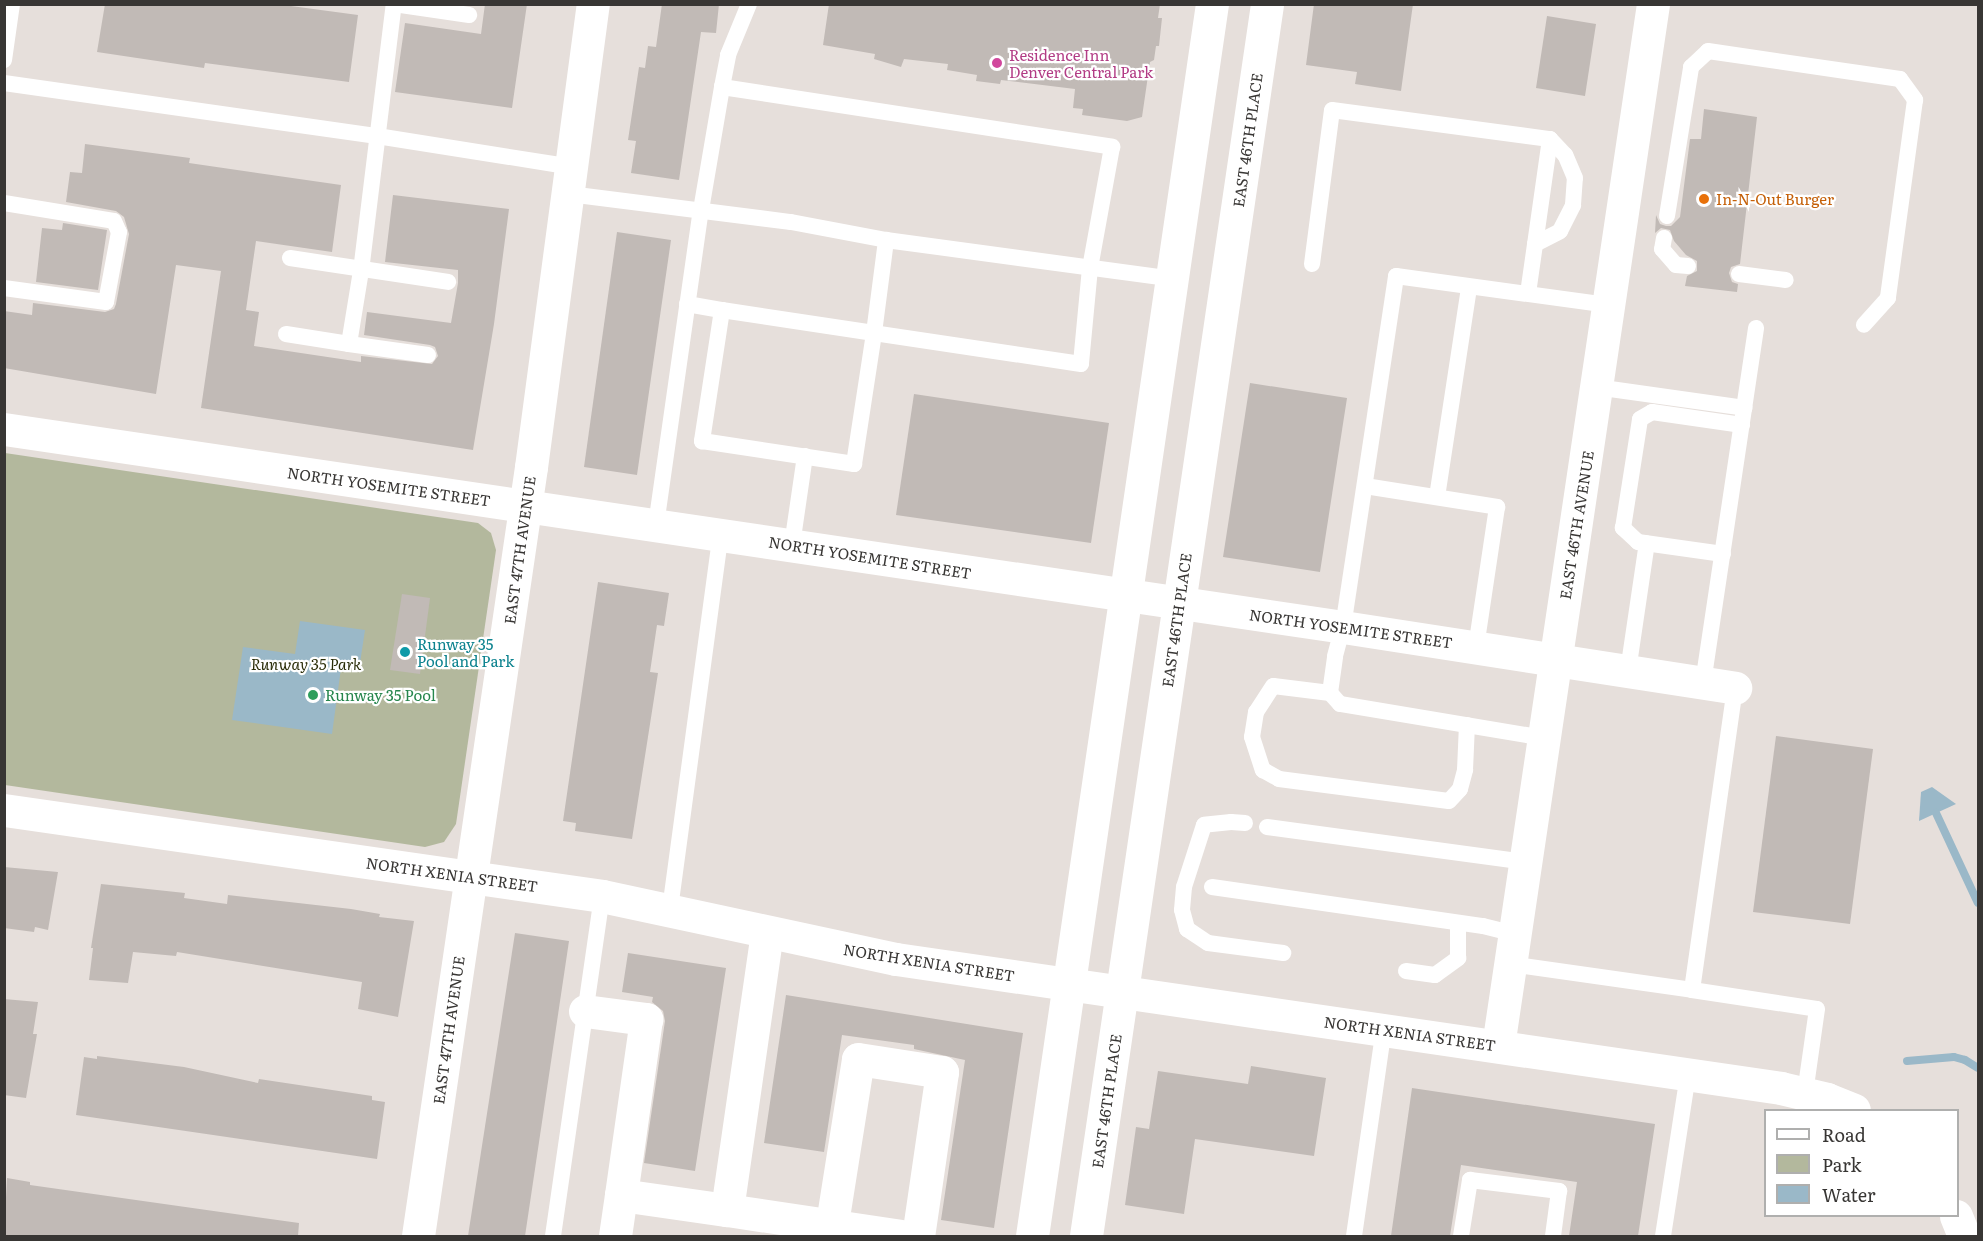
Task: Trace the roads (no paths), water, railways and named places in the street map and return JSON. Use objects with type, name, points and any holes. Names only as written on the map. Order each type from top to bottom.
[{"type":"street","name":"EAST 47TH AVENUE","points":[[418,1236],[525,506],[571,181],[593,4]]},
{"type":"street","points":[[1032,1236],[1212,4]]},
{"type":"street","name":"EAST 46TH PLACE","points":[[1086,1236],[1267,4]]},
{"type":"street","name":"EAST 46TH AVENUE","points":[[1498,1046],[1653,4]]},
{"type":"street","name":"NORTH YOSEMITE STREET","points":[[4,429],[1343,627],[1735,688]]},
{"type":"street","name":"NORTH XENIA STREET","points":[[4,810],[602,896],[896,959],[1688,1074],[1805,1093],[1851,1109]]},
{"type":"street","points":[[727,1210],[767,932]]},
{"type":"street","points":[[585,1011],[646,1019],[615,1236]]},
{"type":"street","points":[[831,1231],[858,1059],[942,1072],[918,1236]]},
{"type":"street","points":[[621,1195],[727,1210],[831,1231],[900,1236]]},
{"type":"street","points":[[1957,1217],[1964,1236]]},
{"type":"lane","points":[[4,60],[12,4]]},
{"type":"lane","points":[[349,344],[361,271],[394,4],[470,15]]},
{"type":"lane","points":[[656,525],[700,210],[728,55],[749,4]]},
{"type":"lane","points":[[1667,216],[1691,67],[1708,51],[1900,80],[1915,100],[1888,298],[1864,325]]},
{"type":"lane","points":[[4,83],[377,136],[700,210],[886,240],[1173,279]]},
{"type":"lane","points":[[687,304],[1081,364],[1090,268],[1112,147],[722,87]]},
{"type":"lane","points":[[1312,264],[1332,110],[1550,139],[1565,155],[1575,178],[1573,205],[1560,231],[1535,244]]},
{"type":"lane","points":[[1528,293],[1550,139]]},
{"type":"lane","points":[[4,203],[114,221],[119,232],[106,302],[4,288]]},
{"type":"lane","points":[[1664,238],[1662,249],[1676,265],[1688,266]]},
{"type":"lane","points":[[722,310],[702,441],[854,464],[886,240]]},
{"type":"lane","points":[[290,258],[361,271],[448,282]]},
{"type":"lane","points":[[1739,274],[1786,280]]},
{"type":"lane","points":[[1330,693],[1343,627],[1396,276],[1609,305]]},
{"type":"lane","points":[[1437,497],[1469,287]]},
{"type":"lane","points":[[1703,683],[1756,328]]},
{"type":"lane","points":[[286,334],[428,355]]},
{"type":"lane","points":[[1596,387],[1743,417]]},
{"type":"lane","points":[[1723,554],[1638,542],[1623,528],[1640,419],[1652,412],[1743,417]]},
{"type":"lane","points":[[792,545],[805,456]]},
{"type":"lane","points":[[1365,486],[1497,507],[1476,647]]},
{"type":"lane","points":[[670,909],[721,534]]},
{"type":"lane","points":[[1628,671],[1647,543]]},
{"type":"lane","points":[[1467,725],[1465,770],[1460,789],[1449,801],[1279,779],[1263,770],[1252,737],[1257,712],[1273,686],[1330,693],[1340,704],[1467,725],[1544,738]]},
{"type":"lane","points":[[1692,990],[1735,688]]},
{"type":"lane","points":[[1245,824],[1231,822],[1204,825],[1184,887],[1182,910],[1186,929],[1208,943],[1283,953]]},
{"type":"lane","points":[[1267,827],[1526,862]]},
{"type":"lane","points":[[1212,887],[1458,924],[1513,949],[1692,990],[1817,1009],[1805,1093]]},
{"type":"lane","points":[[553,1236],[602,896]]},
{"type":"lane","points":[[1407,971],[1435,975],[1458,958],[1458,924]]},
{"type":"lane","points":[[1354,1236],[1384,1029]]},
{"type":"lane","points":[[1663,1236],[1688,1074]]},
{"type":"lane","points":[[1461,1236],[1470,1180],[1559,1191],[1553,1236]]},
{"type":"water","name":"Runway 35 Pool","points":[[300,621],[365,630],[360,663],[342,661],[332,734],[232,720],[243,647],[295,654]]},
{"type":"water","points":[[1932,787],[1956,804],[1919,821],[1921,792]]},
{"type":"waterway","points":[[1936,813],[1978,903]]},
{"type":"waterway","points":[[1907,1061],[1954,1057],[1965,1060],[1978,1068]]},
{"type":"place","name":"Residence Inn Denver Central Park","points":[[997,63]]},
{"type":"place","name":"In-N-Out Burger","points":[[1704,199]]},
{"type":"place","name":"Runway 35 Pool and Park","points":[[405,652]]},
{"type":"place","name":"Runway 35 Pool","points":[[313,695]]},
{"type":"park label","name":"Runway 35 Park","points":[[306,664]]}]
